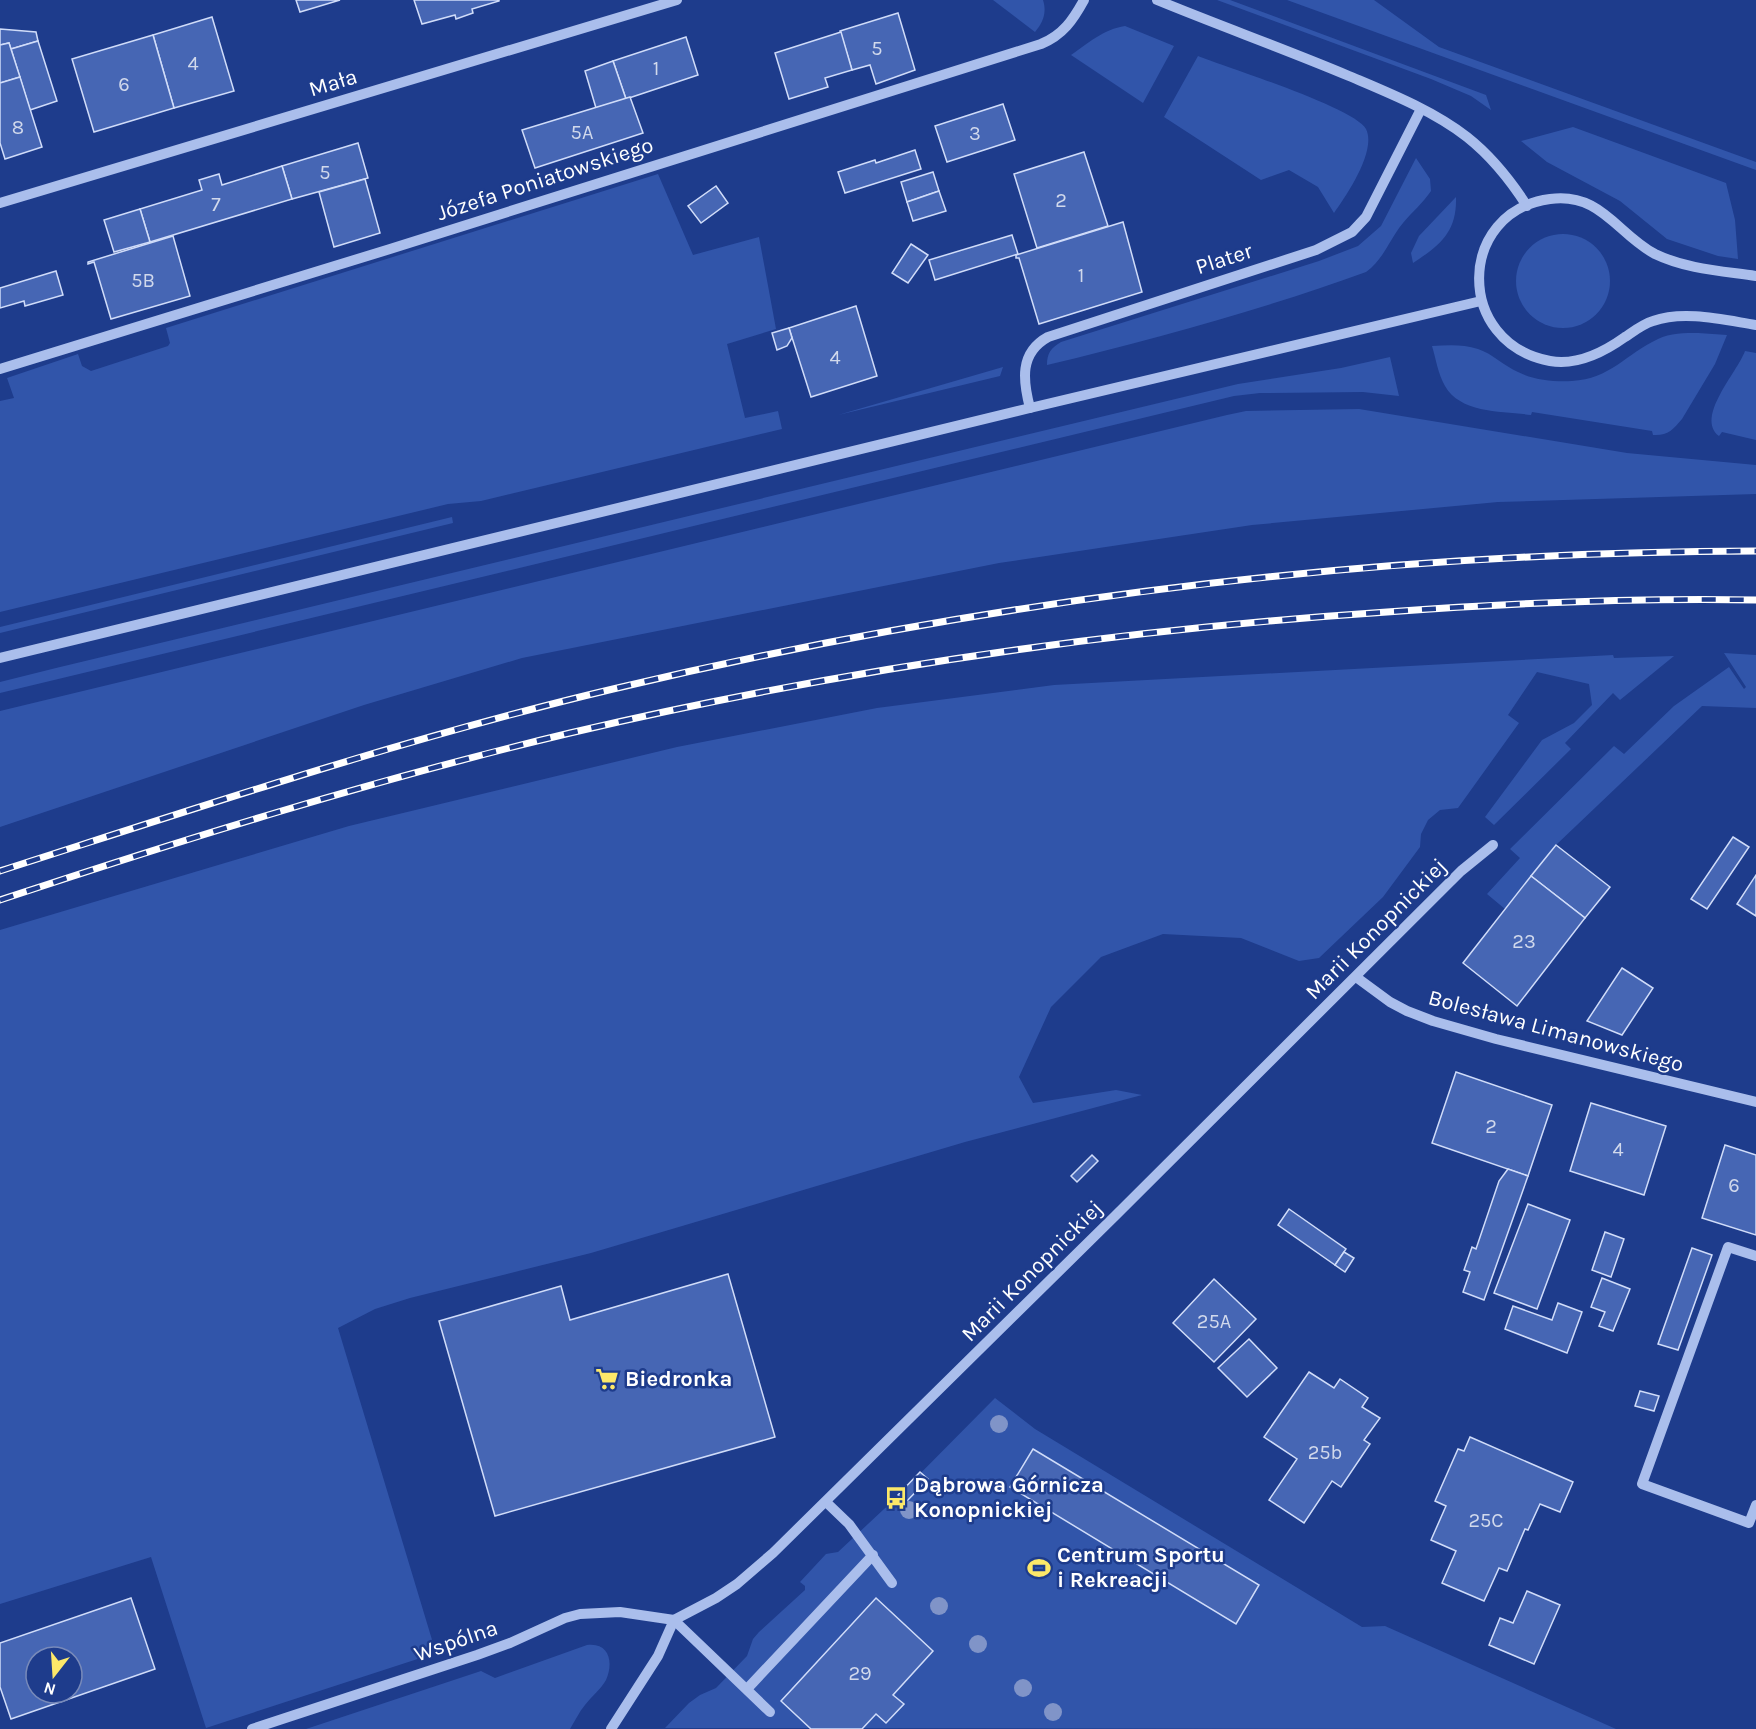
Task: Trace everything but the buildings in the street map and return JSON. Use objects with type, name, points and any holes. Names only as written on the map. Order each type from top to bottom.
[{"type":"street","name":"Mała","points":[[0,203],[677,0]]},
{"type":"street","name":"Józefa Poniatowskiego","points":[[0,369],[1041,44],[1053,39],[1066,27],[1084,0]]},
{"type":"street","points":[[1157,0],[1338,71],[1421,109],[1468,138],[1500,169],[1527,206]]},
{"type":"street","name":"Plater","points":[[1030,408],[1024,384],[1024,373],[1034,350],[1044,339],[1316,250],[1352,232],[1372,208],[1421,109]]},
{"type":"street","points":[[1756,276],[1706,270],[1664,258],[1643,247],[1605,213],[1577,200],[1551,199],[1527,206],[1501,224],[1486,246],[1479,281],[1481,301],[1486,315],[1502,338],[1521,352],[1553,362],[1572,362],[1593,355],[1644,324],[1662,318],[1698,317],[1756,325]]},
{"type":"street","points":[[0,658],[1481,301]]},
{"type":"street","name":"Marii Konopnickiej","points":[[674,1620],[737,1584],[773,1553],[1461,871],[1494,846]]},
{"type":"street","name":"Bolesława Limanowskiego","points":[[1356,977],[1390,1002],[1407,1011],[1444,1024],[1496,1039],[1756,1102]]},
{"type":"street","points":[[1756,1256],[1728,1247],[1642,1484],[1749,1524],[1756,1505]]},
{"type":"street","points":[[826,1502],[849,1524],[892,1583]]},
{"type":"street","points":[[747,1689],[873,1555]]},
{"type":"street","name":"Wspólna","points":[[252,1729],[477,1655],[565,1618],[580,1614],[614,1612],[674,1620]]},
{"type":"street","points":[[611,1729],[654,1662],[674,1620],[770,1712]]},
{"type":"shaded area","points":[[993,0],[1043,0],[1045,9],[1042,21],[1035,32]]},
{"type":"shaded area","points":[[1217,0],[1230,0],[1486,95],[1491,110],[1471,96],[1431,79]]},
{"type":"shaded area","points":[[1287,0],[1374,0],[1439,47],[1756,162],[1756,170]]},
{"type":"shaded area","points":[[1125,26],[1174,46],[1143,103],[1071,55],[1103,34]]},
{"type":"shaded area","points":[[1198,56],[1261,78],[1339,110],[1357,120],[1366,129],[1368,138],[1364,161],[1334,213],[1318,187],[1289,170],[1261,180],[1164,117]]},
{"type":"shaded area","points":[[1573,127],[1726,183],[1735,220],[1738,259],[1718,256],[1667,239],[1620,201],[1547,162],[1521,141]]},
{"type":"shaded area","points":[[1416,158],[1430,179],[1431,191],[1398,229],[1382,255],[1366,272],[1208,323],[1047,365],[1050,351],[1061,342],[1319,261],[1358,246],[1381,226]]},
{"type":"shaded area","points":[[658,174],[693,255],[759,237],[776,329],[727,344],[745,418],[778,411],[782,429],[481,501],[448,504],[0,612],[0,401],[14,398],[7,378],[78,354],[82,366],[91,371],[168,346],[170,343],[166,328]]},
{"type":"shaded area","points":[[1456,197],[1454,220],[1450,229],[1439,243],[1413,263],[1411,253],[1419,236]]},
{"type":"shaded area","points":[[1563,234],[1581,238],[1596,248],[1606,263],[1610,281],[1606,299],[1596,314],[1581,324],[1563,328],[1545,324],[1530,314],[1520,299],[1516,281],[1520,263],[1530,248],[1545,238]]},
{"type":"shaded area","points":[[1698,333],[1727,335],[1715,364],[1682,419],[1669,431],[1658,435],[1653,435],[1652,431],[1532,412],[1531,415],[1483,410],[1461,402],[1445,386],[1432,346],[1472,347],[1524,375],[1551,381],[1572,381],[1597,376],[1663,337]]},
{"type":"shaded area","points":[[1745,351],[1756,353],[1756,440],[1722,432],[1719,436],[1713,428],[1712,418],[1715,407]]},
{"type":"shaded area","points":[[1390,357],[1399,396],[1363,392],[1260,393],[1234,396],[0,693],[0,682],[56,668],[1238,384],[1341,368]]},
{"type":"shaded area","points":[[1003,367],[1000,376],[838,415]]},
{"type":"shaded area","points":[[1359,409],[1627,453],[1756,465],[1756,494],[1498,502],[1252,525],[999,563],[522,658],[364,705],[0,827],[0,711],[1227,415],[1246,411]]},
{"type":"shaded area","points":[[452,517],[453,523],[0,633],[0,627]]},
{"type":"shaded area","points":[[1724,653],[1756,655],[1756,708],[1702,706],[1556,845],[1505,909],[1487,894],[1520,858],[1510,849],[1614,746],[1624,754],[1674,706],[1729,667],[1744,689],[1746,687]]},
{"type":"shaded area","points":[[1613,655],[1614,658],[1674,656],[1620,700],[1613,693],[1565,743],[1571,749],[1494,825],[1485,817],[1542,740],[1574,723],[1592,705],[1589,684],[1537,672],[1508,715],[1519,723],[1458,808],[1440,810],[1428,820],[1421,834],[1420,847],[1383,897],[1319,958],[1299,961],[1241,938],[1163,934],[1101,957],[1051,1007],[1019,1077],[1033,1103],[1116,1090],[1142,1095],[965,1142],[591,1253],[410,1298],[375,1309],[338,1328],[436,1653],[206,1728],[151,1557],[0,1604],[0,930],[349,826],[677,747],[877,708],[1054,685]]},
{"type":"shaded area","name":"Centrum Sportu i Rekreacji","points":[[995,1398],[1035,1429],[1362,1627],[1385,1626],[1616,1729],[665,1728],[689,1703],[716,1688],[747,1656],[753,1639],[805,1590],[805,1586],[800,1582],[826,1554],[838,1552],[898,1496]]},
{"type":"shaded area","points":[[587,1645],[594,1645],[605,1650],[610,1667],[606,1680],[583,1708],[570,1729],[306,1729],[481,1671],[495,1678]]},
{"type":"railway","points":[[0,871],[305,774],[458,729],[613,689],[895,630],[1037,606],[1180,587],[1324,572],[1468,560],[1756,551]]},
{"type":"railway","points":[[0,900],[283,810],[498,751],[671,710],[874,672],[1079,642],[1284,620],[1525,604],[1756,600]]},
{"type":"place","name":"Biedronka","points":[[607,1379]]},
{"type":"place","name":"Dąbrowa Górnicza Konopnickiej","points":[[896,1498]]},
{"type":"place","name":"Centrum Sportu i Rekreacji","points":[[1039,1568]]}]
